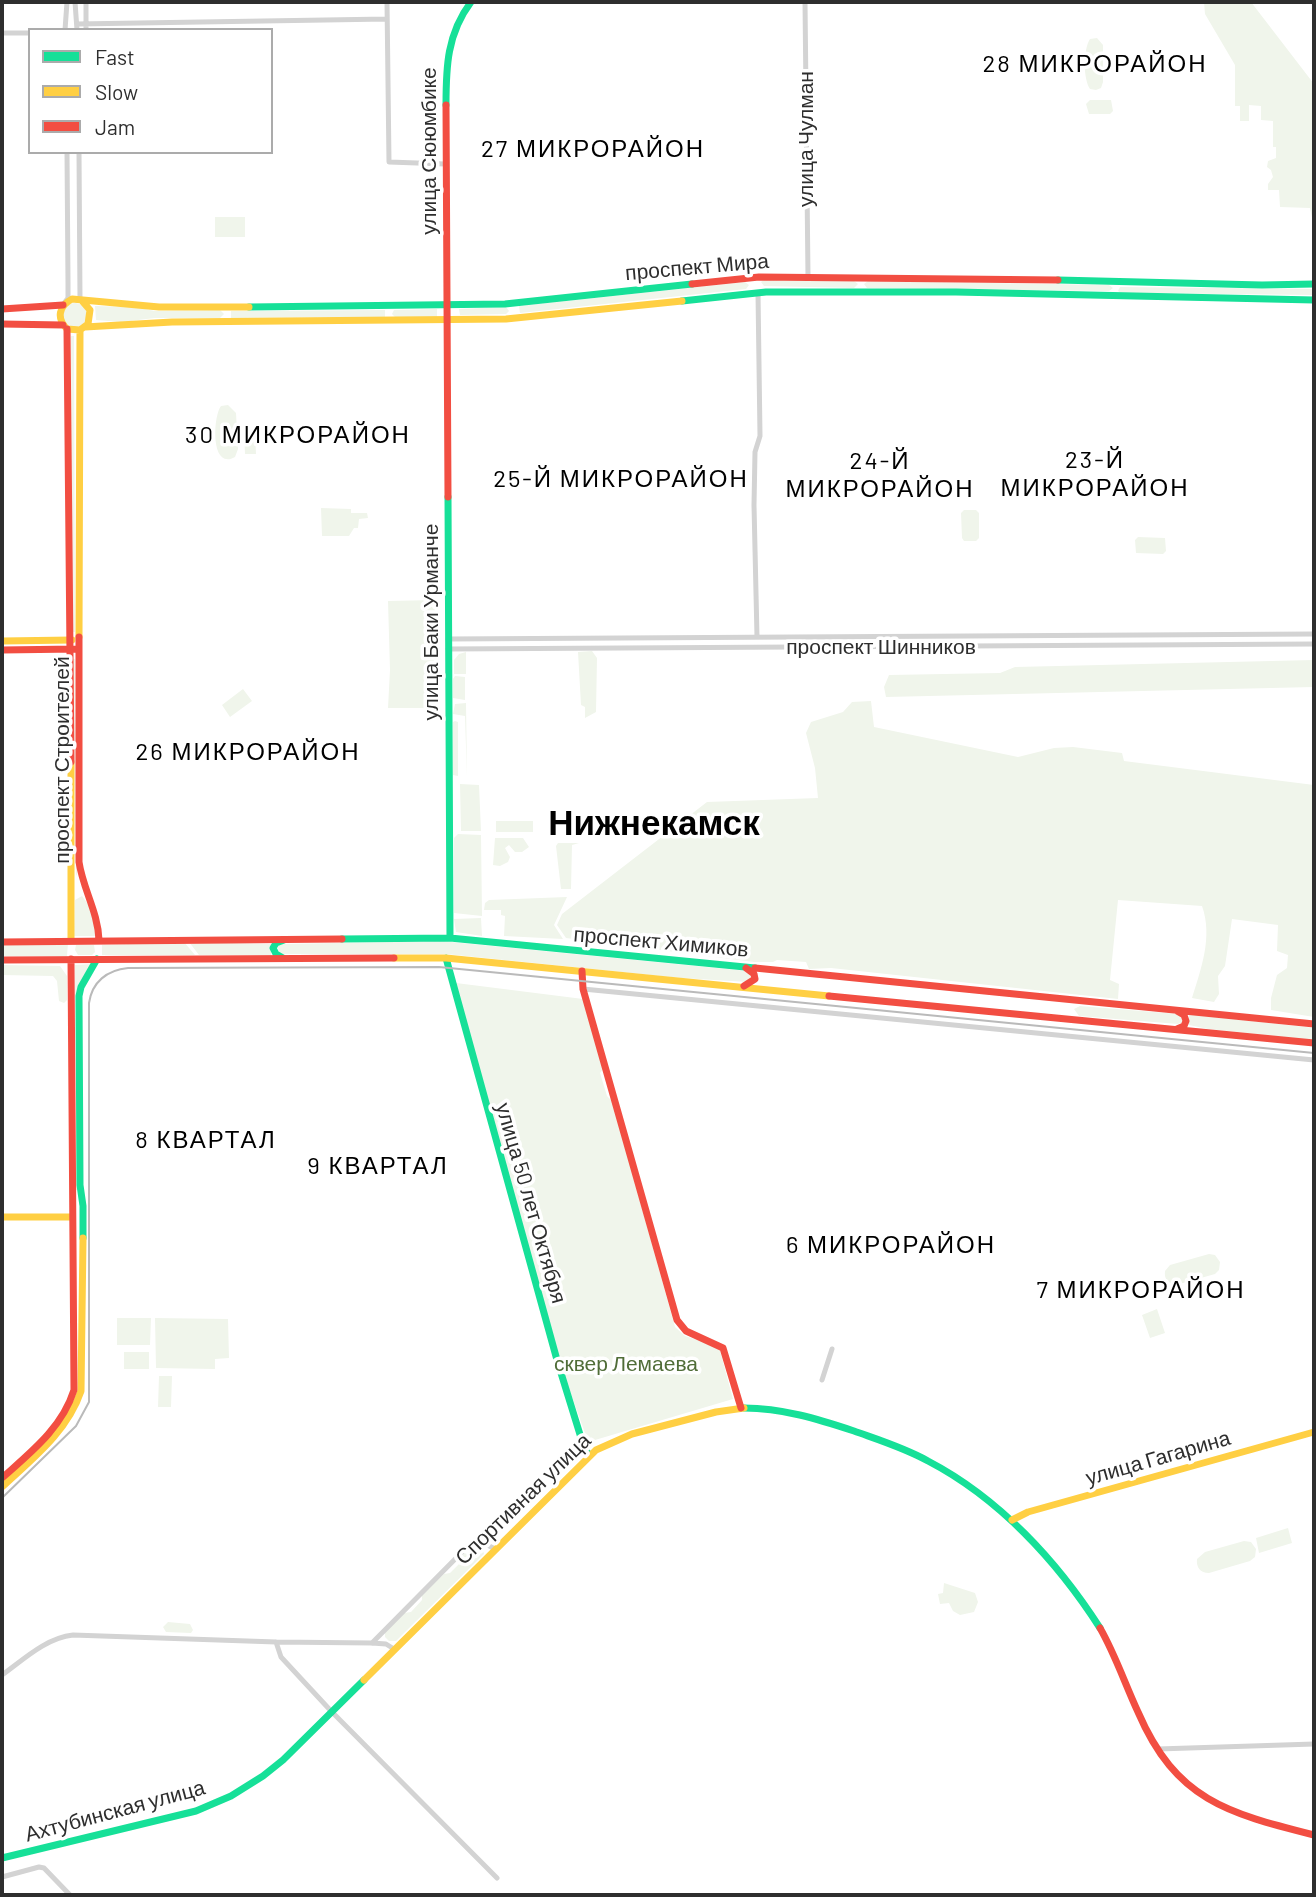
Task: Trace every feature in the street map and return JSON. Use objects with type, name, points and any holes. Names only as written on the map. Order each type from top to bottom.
[{"type":"main road","name":"улица Сююмбике","points":[[447,305],[446,63],[453,32],[471,2]]},
{"type":"main road","name":"проспект Мира","points":[[82,301],[159,307],[506,304],[759,277],[1314,284]]},
{"type":"main road","points":[[758,293],[753,283],[759,277]]},
{"type":"main road","points":[[856,292],[862,284],[857,277]]},
{"type":"main road","points":[[1115,295],[1116,281]]},
{"type":"main road","name":"проспект Мира","points":[[82,328],[219,322],[506,319],[758,293],[1115,295],[1314,300]]},
{"type":"main road","points":[[2,309],[64,304],[72,299],[82,301],[90,314],[82,328],[2,324]]},
{"type":"main road","points":[[64,304],[60,318],[65,327]]},
{"type":"main road","points":[[506,304],[511,306],[513,311],[512,317],[506,319]]},
{"type":"main road","name":"улица Баки Урманче","points":[[447,305],[450,938]]},
{"type":"main road","points":[[396,306],[390,308],[388,313],[390,319],[396,321]]},
{"type":"main road","points":[[218,307],[227,314],[224,320],[219,322]]},
{"type":"main road","name":"проспект Строителей","points":[[2,1478],[61,1420],[72,1398],[75,1381],[74,1251],[71,1217],[74,1186],[70,901],[71,640],[65,327]]},
{"type":"main road","name":"проспект Строителей","points":[[2,1487],[66,1424],[79,1399],[81,1380],[83,1206],[80,1185],[79,996],[81,987],[97,959],[100,940],[99,922],[80,875],[82,328]]},
{"type":"main road","points":[[2,641],[80,640]]},
{"type":"main road","points":[[2,650],[80,649]]},
{"type":"main road","points":[[70,876],[77,879],[80,875]]},
{"type":"main road","points":[[70,901],[78,892],[91,900]]},
{"type":"main road","points":[[99,922],[114,940]]},
{"type":"main road","name":"проспект Химиков","points":[[2,942],[450,938],[1314,1024]]},
{"type":"main road","points":[[284,959],[276,954],[273,948],[276,943],[287,939]]},
{"type":"main road","name":"проспект Химиков","points":[[2,960],[446,958],[1314,1043]]},
{"type":"main road","name":"улица 50 лет Октября","points":[[446,958],[557,1360],[589,1456]]},
{"type":"main road","points":[[741,986],[755,979],[754,974],[744,967]]},
{"type":"main road","points":[[582,971],[583,989],[678,1324],[685,1332],[721,1346],[741,1408]]},
{"type":"main road","points":[[1079,1020],[1073,1017],[1071,1009],[1074,1004],[1083,1001]]},
{"type":"main road","points":[[1175,1010],[1183,1014],[1186,1020],[1184,1026],[1177,1029]]},
{"type":"main road","points":[[71,1205],[76,1199],[83,1206]]},
{"type":"main road","points":[[2,1217],[71,1217]]},
{"type":"main road","points":[[72,1234],[77,1238],[82,1233]]},
{"type":"main road","name":"Спортивная улица","points":[[394,1649],[601,1446],[710,1414],[741,1408],[802,1415],[881,1440],[944,1469],[1012,1520],[1046,1555],[1098,1626],[1157,1749],[1179,1778],[1215,1804],[1314,1835]]},
{"type":"main road","name":"улица Гагарина","points":[[1012,1520],[1028,1512],[1314,1432]]},
{"type":"main road","name":"Ахтубинская улица","points":[[2,1858],[147,1824],[215,1804],[265,1775],[394,1649]]},
{"type":"street","points":[[65,28],[67,2]]},
{"type":"street","points":[[75,2],[77,27],[317,18],[387,19]]},
{"type":"street","points":[[86,2],[86,27]]},
{"type":"street","points":[[387,2],[388,162],[446,164]]},
{"type":"street","name":"улица Чулман","points":[[805,2],[808,277]]},
{"type":"street","points":[[2,33],[28,33]]},
{"type":"street","points":[[64,304],[68,298],[67,154]]},
{"type":"street","points":[[79,154],[82,301]]},
{"type":"street","points":[[757,637],[754,505],[755,452],[760,436],[758,293]]},
{"type":"street","name":"проспект Шинников","points":[[448,639],[1314,634]]},
{"type":"street","name":"проспект Шинников","points":[[448,649],[1314,644]]},
{"type":"street","points":[[583,989],[1314,1060]]},
{"type":"street","points":[[822,1380],[832,1349]]},
{"type":"street","points":[[372,1643],[472,1542],[476,1539],[495,1549]]},
{"type":"street","points":[[2,1675],[49,1642],[73,1635],[372,1643],[386,1644],[394,1649]]},
{"type":"street","points":[[276,1642],[281,1657],[331,1711],[497,1878]]},
{"type":"street","points":[[1157,1749],[1314,1744]]},
{"type":"street","name":"Ахтубинская улица","points":[[2,1877],[44,1868],[70,1895]]},
{"type":"green space","points":[[1204,2],[1251,2],[1314,84],[1314,227],[1310,208],[1280,207],[1279,190],[1268,190],[1268,184],[1273,177],[1267,167],[1268,161],[1276,158],[1276,147],[1273,147],[1273,121],[1261,120],[1261,106],[1249,105],[1249,121],[1240,121],[1240,106],[1235,106],[1235,65],[1205,14]]},
{"type":"green space","points":[[1097,38],[1103,45],[1103,82],[1101,88],[1096,90],[1090,89],[1085,64],[1090,39]]},
{"type":"green space","points":[[1090,100],[1111,100],[1113,111],[1110,114],[1089,114],[1086,104]]},
{"type":"green space","points":[[215,217],[245,217],[245,237],[215,237]]},
{"type":"green space","points":[[854,281],[858,284],[854,288],[764,286],[761,282]]},
{"type":"green space","points":[[868,281],[1109,285],[1113,288],[1109,291],[867,288],[864,284]]},
{"type":"green space","points":[[745,282],[749,285],[746,289],[520,313],[519,306]]},
{"type":"green space","points":[[1120,287],[1314,289],[1314,295],[1121,293],[1118,291]]},
{"type":"green space","points":[[75,303],[84,306],[87,315],[84,324],[75,327],[66,324],[63,315],[66,306]]},
{"type":"green space","points":[[95,306],[135,307],[155,311],[220,310],[224,314],[220,318],[155,318],[121,322],[96,320]]},
{"type":"green space","points":[[506,307],[509,311],[506,314],[460,315],[459,309]]},
{"type":"green space","points":[[437,309],[437,317],[395,317],[392,314],[394,310]]},
{"type":"green space","points":[[385,310],[385,317],[231,318],[231,311]]},
{"type":"green space","points":[[71,336],[74,336],[75,632],[72,632]]},
{"type":"green space","points":[[228,405],[236,413],[238,449],[235,457],[227,459],[217,450],[215,430],[221,406]]},
{"type":"green space","points":[[244,433],[255,433],[256,454],[245,454]]},
{"type":"green space","points":[[321,508],[351,509],[351,513],[367,513],[368,518],[359,519],[358,528],[354,528],[349,536],[322,536]]},
{"type":"green space","points":[[964,510],[976,510],[979,513],[979,538],[976,541],[964,541],[962,538],[961,513]]},
{"type":"green space","points":[[1138,537],[1165,538],[1166,551],[1163,554],[1136,553],[1135,540]]},
{"type":"green space","points":[[435,600],[435,708],[388,708],[388,601]]},
{"type":"green space","points":[[592,651],[597,658],[596,712],[585,718],[585,707],[581,705],[578,652]]},
{"type":"green space","points":[[466,652],[466,674],[454,674],[454,660],[459,654]]},
{"type":"green space","points":[[73,659],[75,659],[76,876]]},
{"type":"green space","points":[[1314,660],[1314,687],[886,697],[884,687],[889,675],[1000,673],[1015,667]]},
{"type":"green space","points":[[455,676],[465,677],[465,700],[453,698]]},
{"type":"green space","points":[[243,689],[252,701],[230,717],[222,705]]},
{"type":"green space","points":[[871,701],[874,727],[1018,757],[1054,748],[1073,747],[1122,753],[1124,761],[1314,785],[1314,1017],[1271,1010],[1277,975],[1287,968],[1288,955],[1277,951],[1278,925],[1232,919],[1225,966],[1218,976],[1219,994],[1214,1002],[1192,998],[1206,941],[1202,906],[1118,900],[1110,980],[1119,984],[1118,999],[831,968],[809,969],[806,962],[754,962],[566,938],[557,925],[562,914],[707,802],[818,798],[815,768],[806,733],[811,722],[843,712],[852,702]]},
{"type":"green space","points":[[466,703],[467,778],[465,716],[453,714],[455,704]]},
{"type":"green space","points":[[455,721],[458,722],[458,776],[453,775]]},
{"type":"green space","points":[[460,784],[479,785],[481,831],[461,831]]},
{"type":"green space","points":[[496,821],[533,821],[533,832],[496,832]]},
{"type":"green space","points":[[458,834],[481,835],[482,916],[454,913],[454,838]]},
{"type":"green space","points":[[495,838],[523,838],[529,847],[522,852],[515,852],[509,845],[505,848],[510,857],[508,862],[500,866],[493,865]]},
{"type":"green space","points":[[558,843],[579,843],[572,845],[571,889],[561,889],[556,846]]},
{"type":"green space","points":[[82,896],[93,911],[97,936],[74,936],[75,900]]},
{"type":"green space","points":[[567,897],[554,925],[563,939],[504,936],[505,916],[501,915],[501,910],[484,910],[485,903],[489,900]]},
{"type":"green space","points":[[481,918],[482,936],[456,932],[454,919]]},
{"type":"green space","points":[[441,941],[747,971],[752,976],[748,982],[681,978],[446,954],[280,954],[277,946]]},
{"type":"green space","points":[[184,942],[195,955],[102,955],[102,945]]},
{"type":"green space","points":[[189,942],[272,944],[271,955],[199,955]]},
{"type":"green space","points":[[68,943],[67,956],[2,956],[2,945]]},
{"type":"green space","points":[[76,945],[94,945],[95,952],[92,955],[78,955]]},
{"type":"green space","points":[[91,964],[79,986],[76,1190],[75,965]]},
{"type":"green space","points":[[2,965],[60,966],[67,976],[67,1000],[64,1003],[59,1001],[57,981],[53,976],[2,975]]},
{"type":"green space","name":"сквер Лемаева","points":[[456,983],[583,999],[603,1069],[600,1073],[607,1096],[612,1101],[675,1327],[685,1336],[719,1347],[733,1399],[595,1440],[586,1436],[561,1366]]},
{"type":"green space","points":[[1080,1006],[1179,1014],[1183,1022],[1178,1024],[1079,1016],[1074,1009]]},
{"type":"green space","points":[[1189,1014],[1314,1028],[1314,1040],[1208,1029],[1189,1025]]},
{"type":"green space","points":[[1209,1254],[1215,1255],[1220,1262],[1219,1270],[1215,1274],[1176,1285],[1167,1281],[1165,1271],[1170,1265]]},
{"type":"green space","points":[[1157,1309],[1165,1333],[1150,1338],[1142,1315]]},
{"type":"green space","points":[[117,1318],[151,1318],[150,1345],[117,1345]]},
{"type":"green space","points":[[155,1318],[228,1319],[229,1358],[215,1359],[215,1369],[156,1368]]},
{"type":"green space","points":[[124,1352],[149,1352],[149,1369],[124,1369]]},
{"type":"green space","points":[[159,1376],[172,1376],[171,1407],[158,1407]]},
{"type":"green space","points":[[1288,1528],[1292,1543],[1259,1553],[1256,1538]]},
{"type":"green space","points":[[1244,1541],[1251,1542],[1256,1549],[1255,1557],[1250,1561],[1209,1573],[1198,1567],[1197,1559],[1205,1552]]},
{"type":"green space","points":[[477,1543],[484,1554],[396,1641],[389,1641],[385,1637],[385,1631],[404,1613],[411,1612],[422,1600],[422,1594],[444,1574],[450,1573],[463,1560],[461,1557]]},
{"type":"green space","points":[[944,1583],[975,1593],[978,1602],[974,1612],[960,1615],[953,1611],[949,1603],[940,1604],[938,1594],[943,1593]]},
{"type":"green space","points":[[168,1622],[190,1624],[193,1630],[191,1633],[166,1632],[163,1627]]},
{"type":"tram line","points":[[2,1498],[76,1426],[89,1402],[89,1003],[97,983],[113,971],[128,968],[439,967],[1314,1053]]},
{"type":"traffic: fast","points":[[446,105],[450,51],[457,26],[471,2]]},
{"type":"traffic: fast","points":[[1058,280],[1314,284]]},
{"type":"traffic: fast","points":[[249,307],[505,304],[692,284]]},
{"type":"traffic: fast","points":[[682,301],[766,292],[956,292],[1314,300]]},
{"type":"traffic: fast","points":[[448,497],[450,938]]},
{"type":"traffic: fast","points":[[342,939],[450,938],[755,968]]},
{"type":"traffic: fast","points":[[283,958],[276,954],[273,948],[276,943],[284,940]]},
{"type":"traffic: fast","points":[[446,958],[557,1360],[589,1456]]},
{"type":"traffic: fast","points":[[83,1238],[80,1185],[79,996],[81,987],[97,959]]},
{"type":"traffic: fast","points":[[744,1408],[813,1418],[910,1452],[954,1476],[979,1493],[1024,1533],[1065,1579],[1100,1628]]},
{"type":"traffic: fast","points":[[2,1858],[196,1811],[231,1796],[283,1760],[364,1680]]},
{"type":"traffic: slow","points":[[83,302],[90,310],[88,324],[80,330],[67,329],[61,321],[60,312],[72,299],[159,307],[249,307]]},
{"type":"traffic: slow","points":[[85,327],[172,322],[506,319],[682,301]]},
{"type":"traffic: slow","points":[[79,637],[80,330]]},
{"type":"traffic: slow","points":[[2,641],[72,640]]},
{"type":"traffic: slow","points":[[71,762],[71,940]]},
{"type":"traffic: slow","points":[[394,958],[446,958],[829,996]]},
{"type":"traffic: slow","points":[[2,1217],[71,1217]]},
{"type":"traffic: slow","points":[[2,1487],[58,1432],[75,1406],[81,1391],[83,1238]]},
{"type":"traffic: slow","points":[[364,1680],[596,1450],[632,1434],[716,1412],[744,1408]]},
{"type":"traffic: slow","points":[[1012,1520],[1028,1512],[1314,1432]]},
{"type":"traffic: jam","points":[[446,105],[448,497]]},
{"type":"traffic: jam","points":[[692,284],[759,277],[1058,280]]},
{"type":"traffic: jam","points":[[2,309],[63,305]]},
{"type":"traffic: jam","points":[[2,324],[63,325]]},
{"type":"traffic: jam","points":[[67,329],[71,762]]},
{"type":"traffic: jam","points":[[79,637],[79,862],[99,940]]},
{"type":"traffic: jam","points":[[2,650],[76,649]]},
{"type":"traffic: jam","points":[[2,942],[342,939]]},
{"type":"traffic: jam","points":[[2,960],[394,958]]},
{"type":"traffic: jam","points":[[2,1478],[54,1428],[74,1390],[71,959]]},
{"type":"traffic: jam","points":[[744,986],[755,979],[754,974],[746,968]]},
{"type":"traffic: jam","points":[[755,968],[1314,1024]]},
{"type":"traffic: jam","points":[[582,971],[583,989],[677,1320],[686,1331],[723,1348],[741,1408]]},
{"type":"traffic: jam","points":[[829,996],[1314,1043]]},
{"type":"traffic: jam","points":[[1177,1011],[1184,1015],[1186,1021],[1184,1026],[1177,1029]]},
{"type":"traffic: jam","points":[[1100,1628],[1153,1742],[1187,1784],[1230,1810],[1314,1835]]},
{"type":"district","name":"28 МИКРОРАЙОН","points":[[1095,64]]},
{"type":"district","name":"27 МИКРОРАЙОН","points":[[593,149]]},
{"type":"district","name":"30 МИКРОРАЙОН","points":[[298,435]]},
{"type":"district","name":"23-Й МИКРОРАЙОН","points":[[1095,474]]},
{"type":"district","name":"24-Й МИКРОРАЙОН","points":[[880,475]]},
{"type":"district","name":"25-Й МИКРОРАЙОН","points":[[621,479]]},
{"type":"district","name":"26 МИКРОРАЙОН","points":[[248,752]]},
{"type":"district","name":"Нижнекамск","points":[[654,823]]},
{"type":"district","name":"8 КВАРТАЛ","points":[[206,1140]]},
{"type":"district","name":"9 КВАРТАЛ","points":[[378,1166]]},
{"type":"district","name":"6 МИКРОРАЙОН","points":[[891,1245]]},
{"type":"district","name":"7 МИКРОРАЙОН","points":[[1141,1290]]}]
